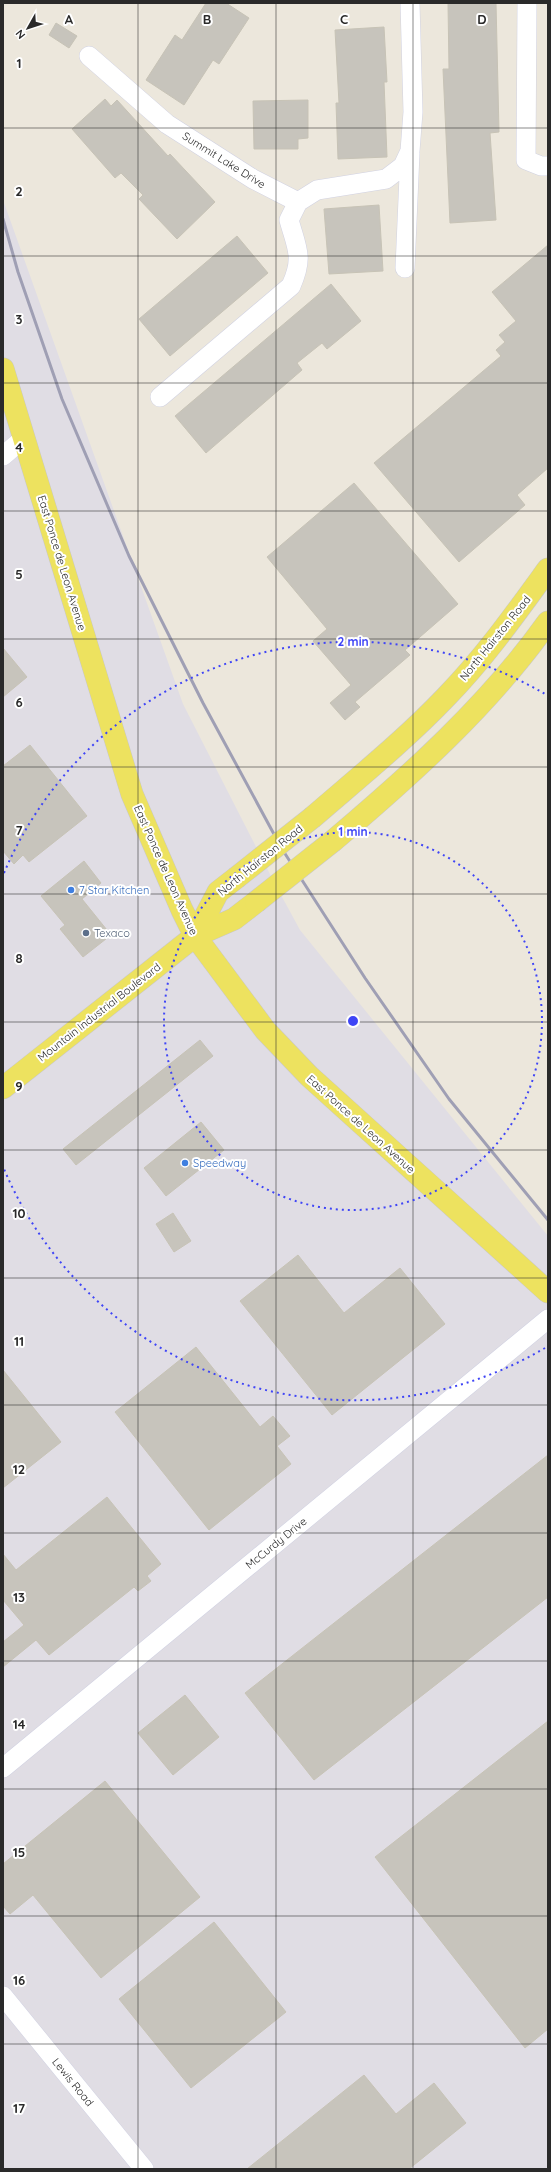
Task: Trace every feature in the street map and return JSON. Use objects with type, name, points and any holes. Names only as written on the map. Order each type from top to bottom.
[{"type":"main road","name":"East Ponce de Leon Avenue","points":[[3,369],[132,794],[182,910],[195,936],[265,1030],[309,1076],[548,1292]]},
{"type":"main road","name":"North Hairston Road","points":[[195,936],[218,892],[364,774],[446,697],[507,626],[548,569]]},
{"type":"main road","points":[[195,936],[234,919],[333,841],[385,797],[468,719],[532,645],[548,622]]},
{"type":"main road","name":"Mountain Industrial Boulevard","points":[[3,1088],[195,936]]},
{"type":"street","points":[[405,268],[413,112],[410,3]]},
{"type":"street","points":[[527,3],[526,160],[541,166],[548,166]]},
{"type":"street","name":"Summit Lake Drive","points":[[89,56],[167,124],[253,179],[298,202]]},
{"type":"street","points":[[160,397],[291,286],[298,269],[299,257],[289,220],[298,202],[317,190],[386,179],[403,166],[410,151]]},
{"type":"street","points":[[3,456],[24,438]]},
{"type":"street","name":"McCurdy Drive","points":[[3,1768],[548,1318]]},
{"type":"street","name":"Lewis Road","points":[[3,1996],[144,2169]]},
{"type":"shaded area","points":[[3,200],[183,704],[275,884],[300,930],[548,1236],[548,2169],[3,2169]]},
{"type":"building","points":[[206,3],[226,3],[249,18],[219,64],[213,60],[184,105],[146,80],[175,35],[182,40]]},
{"type":"building","points":[[448,3],[496,3],[499,132],[490,133],[496,220],[450,223],[443,69],[449,69]]},
{"type":"building","points":[[56,23],[77,36],[69,48],[49,35]]},
{"type":"building","points":[[384,27],[387,82],[384,82],[387,157],[338,159],[336,103],[339,103],[335,30]]},
{"type":"building","points":[[105,99],[111,106],[117,100],[168,156],[170,154],[215,202],[177,239],[139,199],[143,195],[121,173],[115,178],[72,129]]},
{"type":"building","points":[[308,100],[308,138],[298,139],[298,149],[254,149],[253,101]]},
{"type":"building","points":[[379,205],[383,271],[329,274],[324,209]]},
{"type":"building","points":[[237,236],[268,273],[170,356],[139,319]]},
{"type":"building","points":[[548,245],[548,468],[517,495],[525,505],[459,562],[374,463],[501,356],[496,350],[505,342],[499,335],[516,321],[492,292]]},
{"type":"building","points":[[331,284],[361,321],[327,349],[322,343],[297,363],[302,370],[206,453],[175,416]]},
{"type":"building","points":[[354,483],[458,604],[405,650],[410,655],[355,702],[360,707],[345,720],[330,703],[351,685],[313,641],[327,629],[267,557]]},
{"type":"building","points":[[3,648],[27,677],[3,697]]},
{"type":"building","points":[[30,745],[87,816],[29,862],[23,855],[14,864],[3,851],[3,766]]},
{"type":"building","points":[[84,861],[101,883],[82,899],[111,935],[83,957],[60,929],[65,925],[41,896]]},
{"type":"building","points":[[200,1040],[213,1056],[76,1165],[63,1149]]},
{"type":"building","points":[[201,1122],[224,1150],[166,1196],[144,1168]]},
{"type":"building","points":[[173,1213],[191,1241],[174,1252],[156,1224]]},
{"type":"building","points":[[298,1255],[344,1313],[400,1268],[445,1324],[332,1415],[240,1301]]},
{"type":"building","points":[[196,1347],[260,1427],[273,1416],[290,1436],[277,1446],[291,1464],[209,1530],[115,1412]]},
{"type":"building","points":[[3,1370],[61,1442],[3,1488]]},
{"type":"building","points":[[548,1455],[548,1597],[314,1780],[245,1693]]},
{"type":"building","points":[[107,1497],[161,1564],[147,1576],[151,1581],[138,1591],[134,1587],[49,1655],[36,1640],[3,1667],[3,1642],[24,1625],[3,1600],[3,1554],[16,1570]]},
{"type":"building","points":[[185,1695],[219,1737],[173,1775],[138,1733]]},
{"type":"building","points":[[548,1721],[548,2029],[525,2048],[375,1857]]},
{"type":"building","points":[[105,1781],[200,1897],[101,1978],[33,1895],[10,1914],[3,1906],[3,1864]]},
{"type":"building","points":[[214,1922],[286,2012],[191,2088],[119,1999]]},
{"type":"building","points":[[364,2075],[396,2114],[434,2083],[466,2123],[409,2169],[247,2169]]},
{"type":"railway","points":[[3,219],[18,272],[62,399],[129,556],[203,703],[282,849],[365,978],[449,1099],[548,1220]]},
{"type":"place","name":"7 Star Kitchen","points":[[71,890]]},
{"type":"place","name":"Texaco","points":[[86,933]]},
{"type":"place","name":"Speedway","points":[[185,1163]]}]
